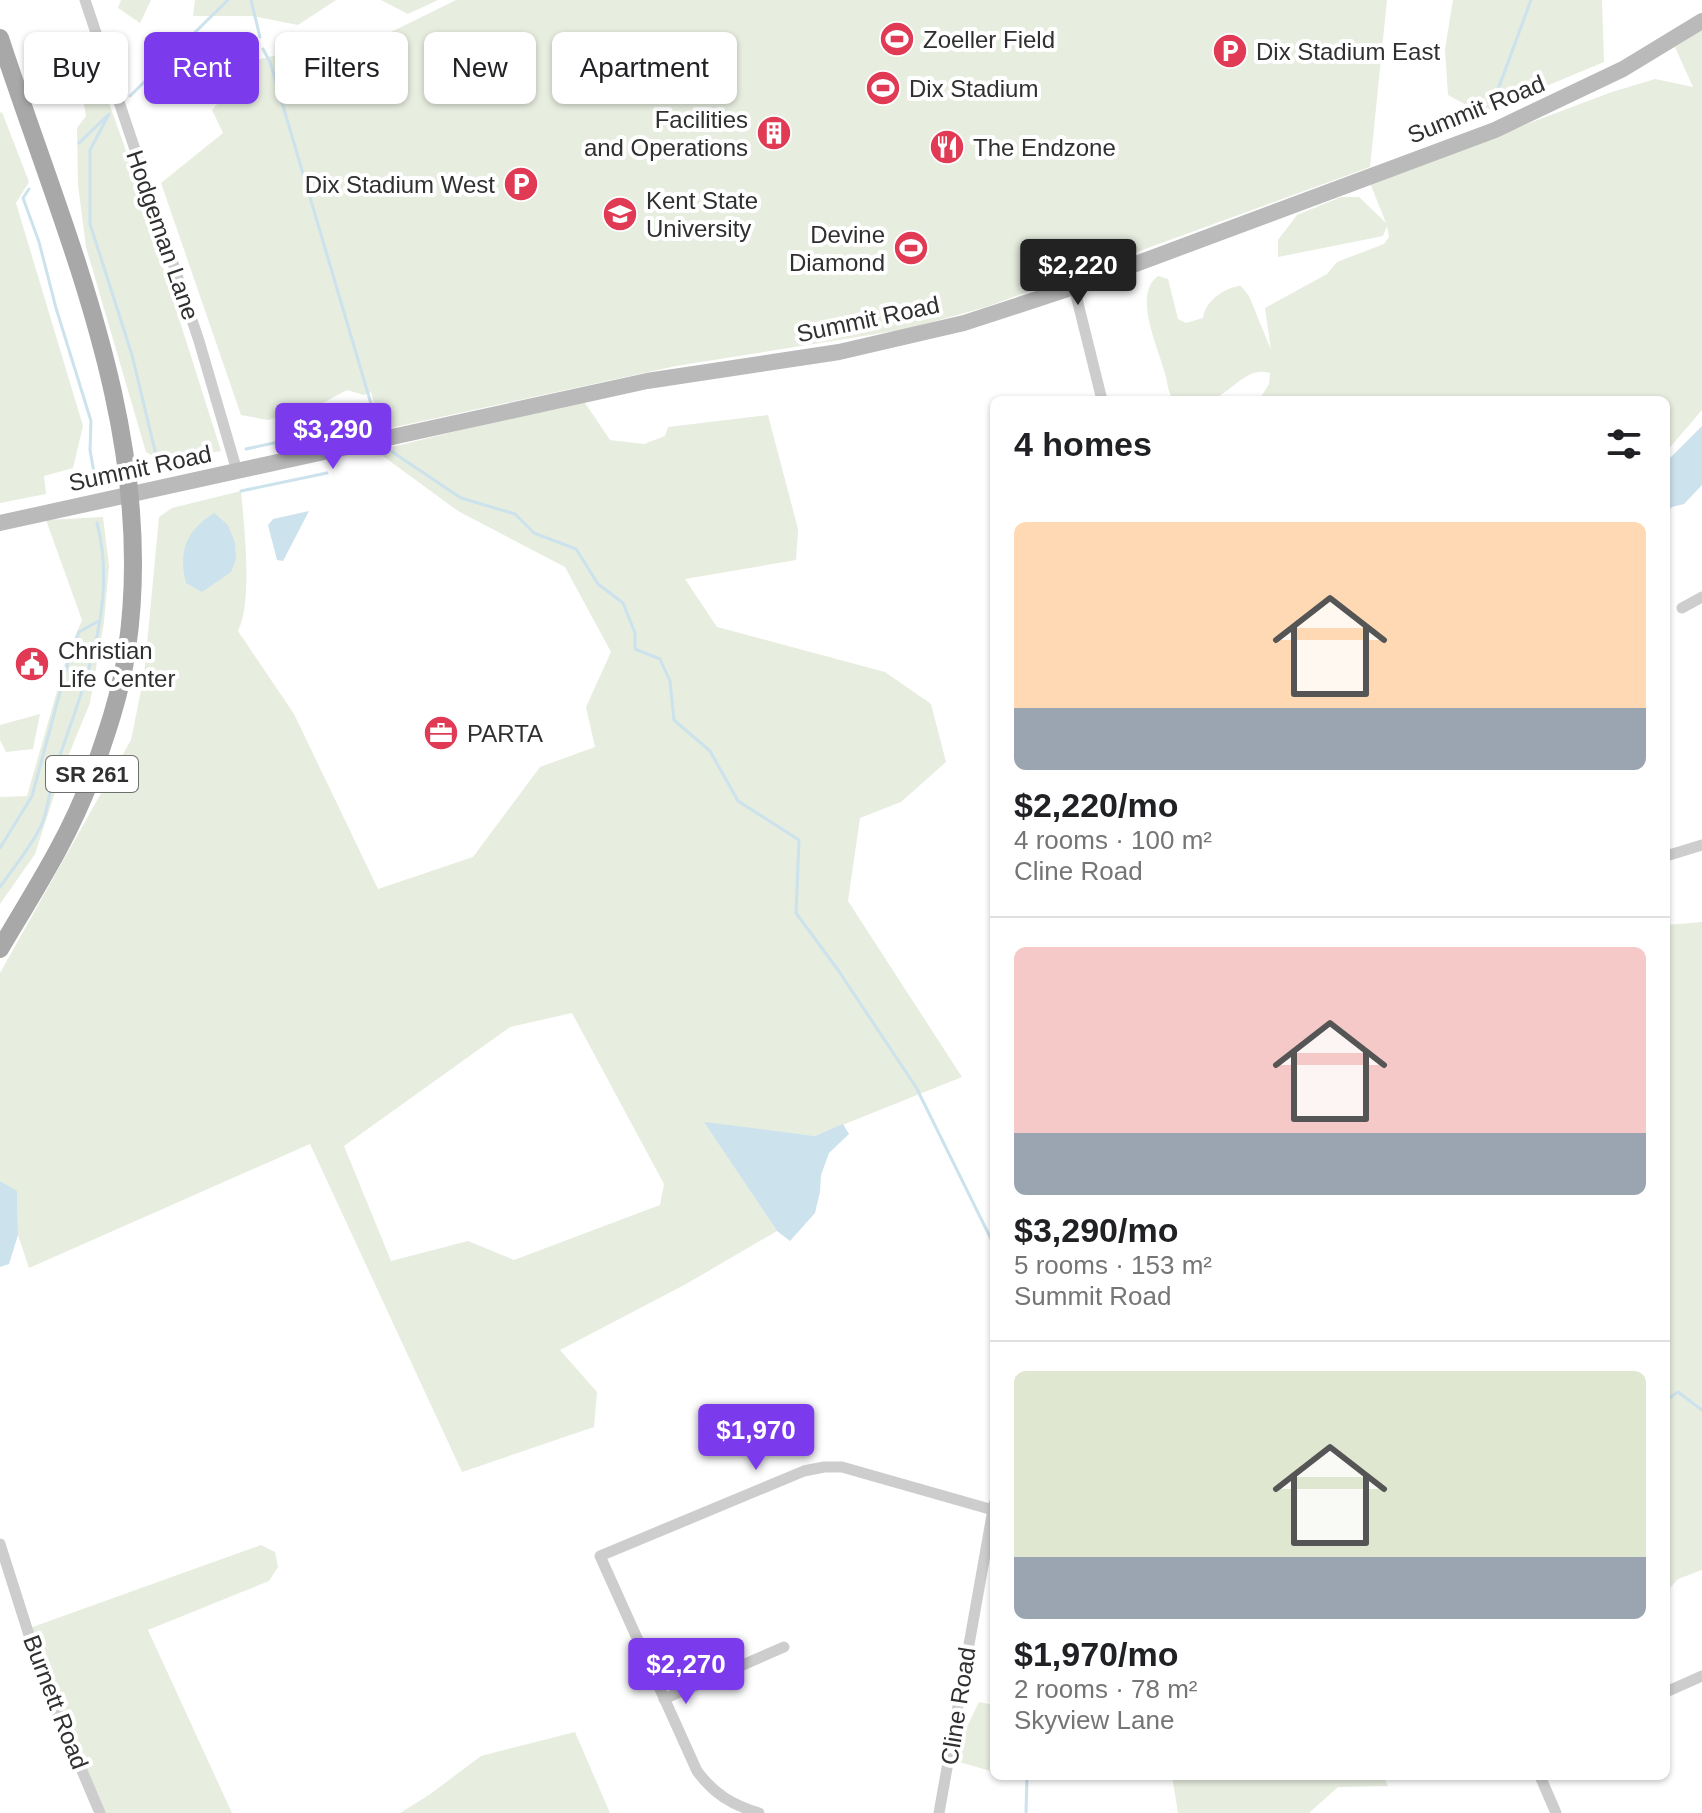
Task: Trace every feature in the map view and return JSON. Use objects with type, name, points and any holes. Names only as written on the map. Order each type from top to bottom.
[{"type":"main road","name":"SR 261","points":[[0,38],[101,343],[118,407],[131,493],[134,556],[131,621],[112,717],[69,829],[0,949]]},
{"type":"street","name":"Hodgeman Lane","points":[[85,0],[199,341],[237,471]]},
{"type":"street","name":"Summit Road","points":[[0,523],[647,381],[871,346],[964,323],[1074,287],[1495,130],[1623,69],[1702,21]]},
{"type":"street","points":[[1074,287],[1101,396]]},
{"type":"street","points":[[1682,608],[1702,597]]},
{"type":"street","points":[[1670,855],[1702,845]]},
{"type":"street","points":[[759,1813],[731,1804],[704,1781],[686,1752],[600,1556],[814,1468],[834,1466],[853,1469],[990,1509]]},
{"type":"street","name":"Cline Road","points":[[939,1813],[990,1527]]},
{"type":"street","name":"Burnett Road","points":[[0,1544],[43,1679],[100,1813]]},
{"type":"street","points":[[664,1699],[784,1647]]},
{"type":"street","points":[[1670,1690],[1702,1676]]},
{"type":"street","points":[[1542,1780],[1556,1813]]},
{"type":"shaded area","points":[[121,0],[151,0],[140,23],[118,8]]},
{"type":"shaded area","points":[[195,0],[336,0],[298,25],[253,16],[193,16]]},
{"type":"shaded area","points":[[381,0],[438,0],[408,14]]},
{"type":"shaded area","name":"Kent State University","points":[[456,0],[1387,0],[1370,167],[986,307],[907,329],[676,366],[381,430],[371,392],[364,395],[347,390],[321,404],[268,420],[241,415],[161,183],[223,133],[212,110],[217,104],[259,104],[259,59],[275,55],[275,104],[408,104],[408,32],[391,32]]},
{"type":"shaded area","points":[[1453,0],[1602,0],[1604,62],[1481,113],[1448,95],[1445,49]]},
{"type":"shaded area","points":[[1702,29],[1702,410],[1670,447],[1670,396],[1262,396],[1269,384],[1270,373],[1261,372],[1247,376],[1220,396],[1172,396],[1147,309],[1147,296],[1158,276],[1168,279],[1178,319],[1186,323],[1203,318],[1217,296],[1241,286],[1249,296],[1271,350],[1265,308],[1327,274],[1337,262],[1384,244],[1389,237],[1387,226],[1383,236],[1278,257],[1278,240],[1297,215],[1341,197],[1359,197],[1386,223],[1370,183],[1612,92],[1655,79],[1693,87],[1675,47]]},
{"type":"shaded area","points":[[84,104],[109,104],[221,451],[162,461],[146,452],[86,247],[78,185],[77,128],[86,116]]},
{"type":"shaded area","points":[[0,113],[29,182],[16,203],[83,426],[73,468],[44,476],[46,494],[0,503]]},
{"type":"shaded area","points":[[583,400],[610,440],[644,444],[665,436],[668,427],[768,415],[798,529],[796,560],[685,579],[717,627],[885,672],[931,704],[946,762],[901,802],[860,818],[848,901],[962,1077],[815,1136],[705,1123],[777,1231],[686,1284],[560,1350],[597,1392],[594,1427],[462,1472],[310,1144],[29,1268],[18,1235],[17,1192],[0,1181],[0,973],[131,740],[144,676],[159,517],[172,508],[241,491],[246,583],[243,618],[238,631],[294,714],[378,889],[473,857],[540,767],[595,747],[586,707],[611,652],[565,567],[458,511],[376,451]],"holes":[[[572,1013],[664,1184],[660,1205],[514,1260],[468,1241],[391,1261],[344,1146],[510,1027]]]},
{"type":"shaded area","points":[[103,517],[109,566],[104,622],[90,703],[62,771],[35,854],[0,904],[0,797],[27,796],[67,656],[82,620],[46,520]]},
{"type":"shaded area","points":[[40,714],[33,749],[6,752],[0,740],[0,725]]},
{"type":"shaded area","points":[[1702,922],[1702,1570],[1678,1579],[1670,1588],[1670,925]]},
{"type":"shaded area","points":[[261,1545],[275,1552],[278,1567],[269,1581],[148,1630],[232,1813],[100,1813],[27,1629]]},
{"type":"shaded area","points":[[979,1702],[990,1704],[990,1771],[959,1762],[957,1752]]},
{"type":"shaded area","points":[[575,1732],[610,1813],[400,1813],[481,1756]]},
{"type":"shaded area","points":[[1173,1780],[1385,1780],[1388,1786],[1338,1787],[1309,1813],[1178,1813]]},
{"type":"water","points":[[1702,426],[1702,485],[1684,504],[1670,509],[1670,458]]},
{"type":"water","points":[[309,511],[283,561],[277,560],[268,525],[273,519]]},
{"type":"water","points":[[214,513],[228,525],[235,543],[236,559],[231,572],[202,592],[186,583],[184,552],[197,527]]},
{"type":"water","points":[[704,1122],[815,1136],[843,1124],[849,1134],[829,1153],[821,1175],[815,1213],[790,1241],[777,1231]]},
{"type":"water","points":[[0,1181],[17,1191],[18,1235],[9,1264],[0,1267]]},
{"type":"waterway","points":[[130,96],[228,0]]},
{"type":"waterway","points":[[251,0],[260,37]]},
{"type":"waterway","points":[[1493,103],[1531,0]]},
{"type":"waterway","points":[[263,49],[270,62],[377,424]]},
{"type":"waterway","points":[[109,114],[90,150],[90,224],[132,355],[156,455]]},
{"type":"waterway","points":[[79,143],[107,116]]},
{"type":"waterway","points":[[29,189],[23,198],[39,242],[91,421],[90,450],[96,484]]},
{"type":"waterway","points":[[246,449],[353,426]]},
{"type":"waterway","points":[[388,449],[461,498],[515,514],[534,533],[576,549],[598,584],[623,603],[635,633],[635,649],[660,659],[670,681],[674,720],[710,751],[738,801],[799,840],[796,913],[916,1087],[990,1237]]},
{"type":"waterway","points":[[241,491],[327,473]]},
{"type":"waterway","points":[[0,887],[41,826],[94,647],[104,585],[103,554],[97,523]]},
{"type":"waterway","points":[[0,848],[32,796],[79,632],[97,622]]},
{"type":"waterway","points":[[1670,1397],[1678,1392],[1702,1410]]},
{"type":"waterway","points":[[1026,1813],[1027,1780]]},
{"type":"place","name":"Zoeller Field","points":[[897,39]]},
{"type":"place","name":"Dix Stadium East","points":[[1230,51]]},
{"type":"place","name":"Dix Stadium","points":[[883,88]]},
{"type":"place","name":"Facilities and Operations","points":[[774,133]]},
{"type":"place","name":"The Endzone","points":[[947,147]]},
{"type":"place","name":"Dix Stadium West","points":[[521,184]]},
{"type":"place","name":"Kent State University","points":[[620,214]]},
{"type":"place","name":"Devine Diamond","points":[[911,248]]},
{"type":"place","name":"Christian Life Center","points":[[32,664]]},
{"type":"place","name":"PARTA","points":[[441,733]]}]
